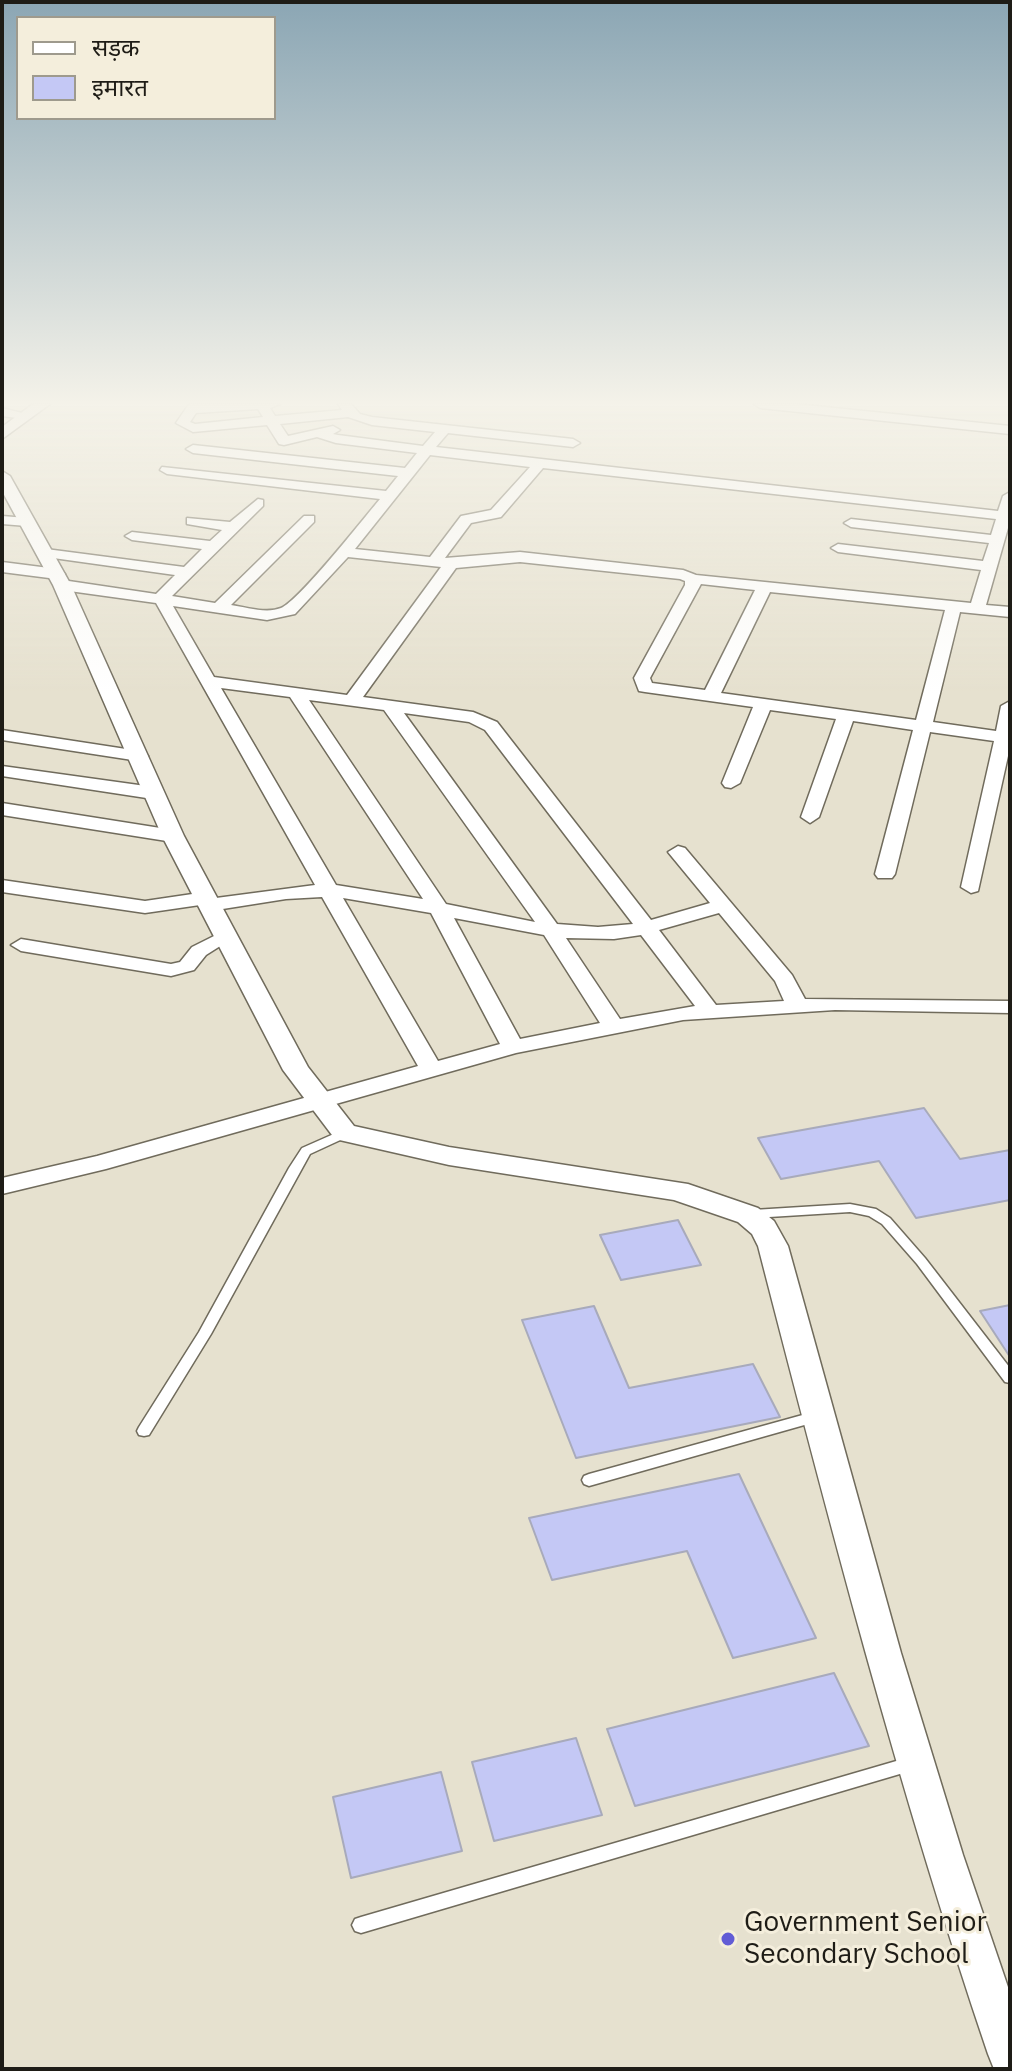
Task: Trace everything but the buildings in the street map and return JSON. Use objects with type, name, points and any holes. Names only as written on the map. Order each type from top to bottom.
[{"type":"street","points":[[15,501],[59,579],[173,836],[296,1070],[345,1133],[436,1154],[678,1191],[748,1215],[764,1228],[773,1246],[818,1416],[972,1949],[1010,2054]]},
{"type":"street","points":[[2,567],[267,615],[289,611],[344,552],[385,501]]},
{"type":"street","points":[[351,701],[443,563],[466,519],[496,514],[508,501]]},
{"type":"street","points":[[867,501],[1004,516]]},
{"type":"street","points":[[977,608],[1009,501]]},
{"type":"street","points":[[161,598],[258,503]]},
{"type":"street","points":[[220,607],[309,519]]},
{"type":"street","points":[[2,520],[27,522]]},
{"type":"street","points":[[192,521],[233,527]]},
{"type":"street","points":[[851,523],[997,540]]},
{"type":"street","points":[[132,536],[212,546]]},
{"type":"street","points":[[838,548],[989,566]]},
{"type":"street","points":[[344,552],[476,564],[497,558],[520,557],[683,575],[693,579],[1010,612]]},
{"type":"street","points":[[46,553],[185,572]]},
{"type":"street","points":[[693,579],[693,585],[642,683],[651,690],[1006,737]]},
{"type":"street","points":[[710,698],[765,586]]},
{"type":"street","points":[[161,598],[431,1069]]},
{"type":"street","points":[[885,874],[954,606]]},
{"type":"street","points":[[209,681],[473,717],[491,726],[710,1011]]},
{"type":"street","points":[[296,693],[439,909],[513,1047]]},
{"type":"street","points":[[731,783],[763,705]]},
{"type":"street","points":[[390,706],[550,929],[614,1027]]},
{"type":"street","points":[[971,887],[1006,737],[1010,706]]},
{"type":"street","points":[[810,817],[846,716]]},
{"type":"street","points":[[2,735],[139,756]]},
{"type":"street","points":[[2,771],[153,793]]},
{"type":"street","points":[[2,809],[173,836]]},
{"type":"street","points":[[678,852],[785,979],[797,1005]]},
{"type":"street","points":[[2,886],[145,907],[330,891],[550,929],[602,933],[643,927],[724,905]]},
{"type":"street","points":[[21,945],[171,970],[187,966],[199,951],[226,936]]},
{"type":"street","points":[[2,1186],[98,1163],[513,1047],[614,1027],[710,1011],[797,1005],[1010,1007]]},
{"type":"lane","points":[[144,1431],[204,1334],[306,1151],[345,1133]]},
{"type":"lane","points":[[748,1215],[850,1208],[879,1216],[921,1261],[1010,1378]]},
{"type":"lane","points":[[589,1480],[818,1416]]},
{"type":"lane","points":[[361,1925],[917,1762]]},
{"type":"place","name":"Government Senior Secondary School","points":[[728,1939]]}]
